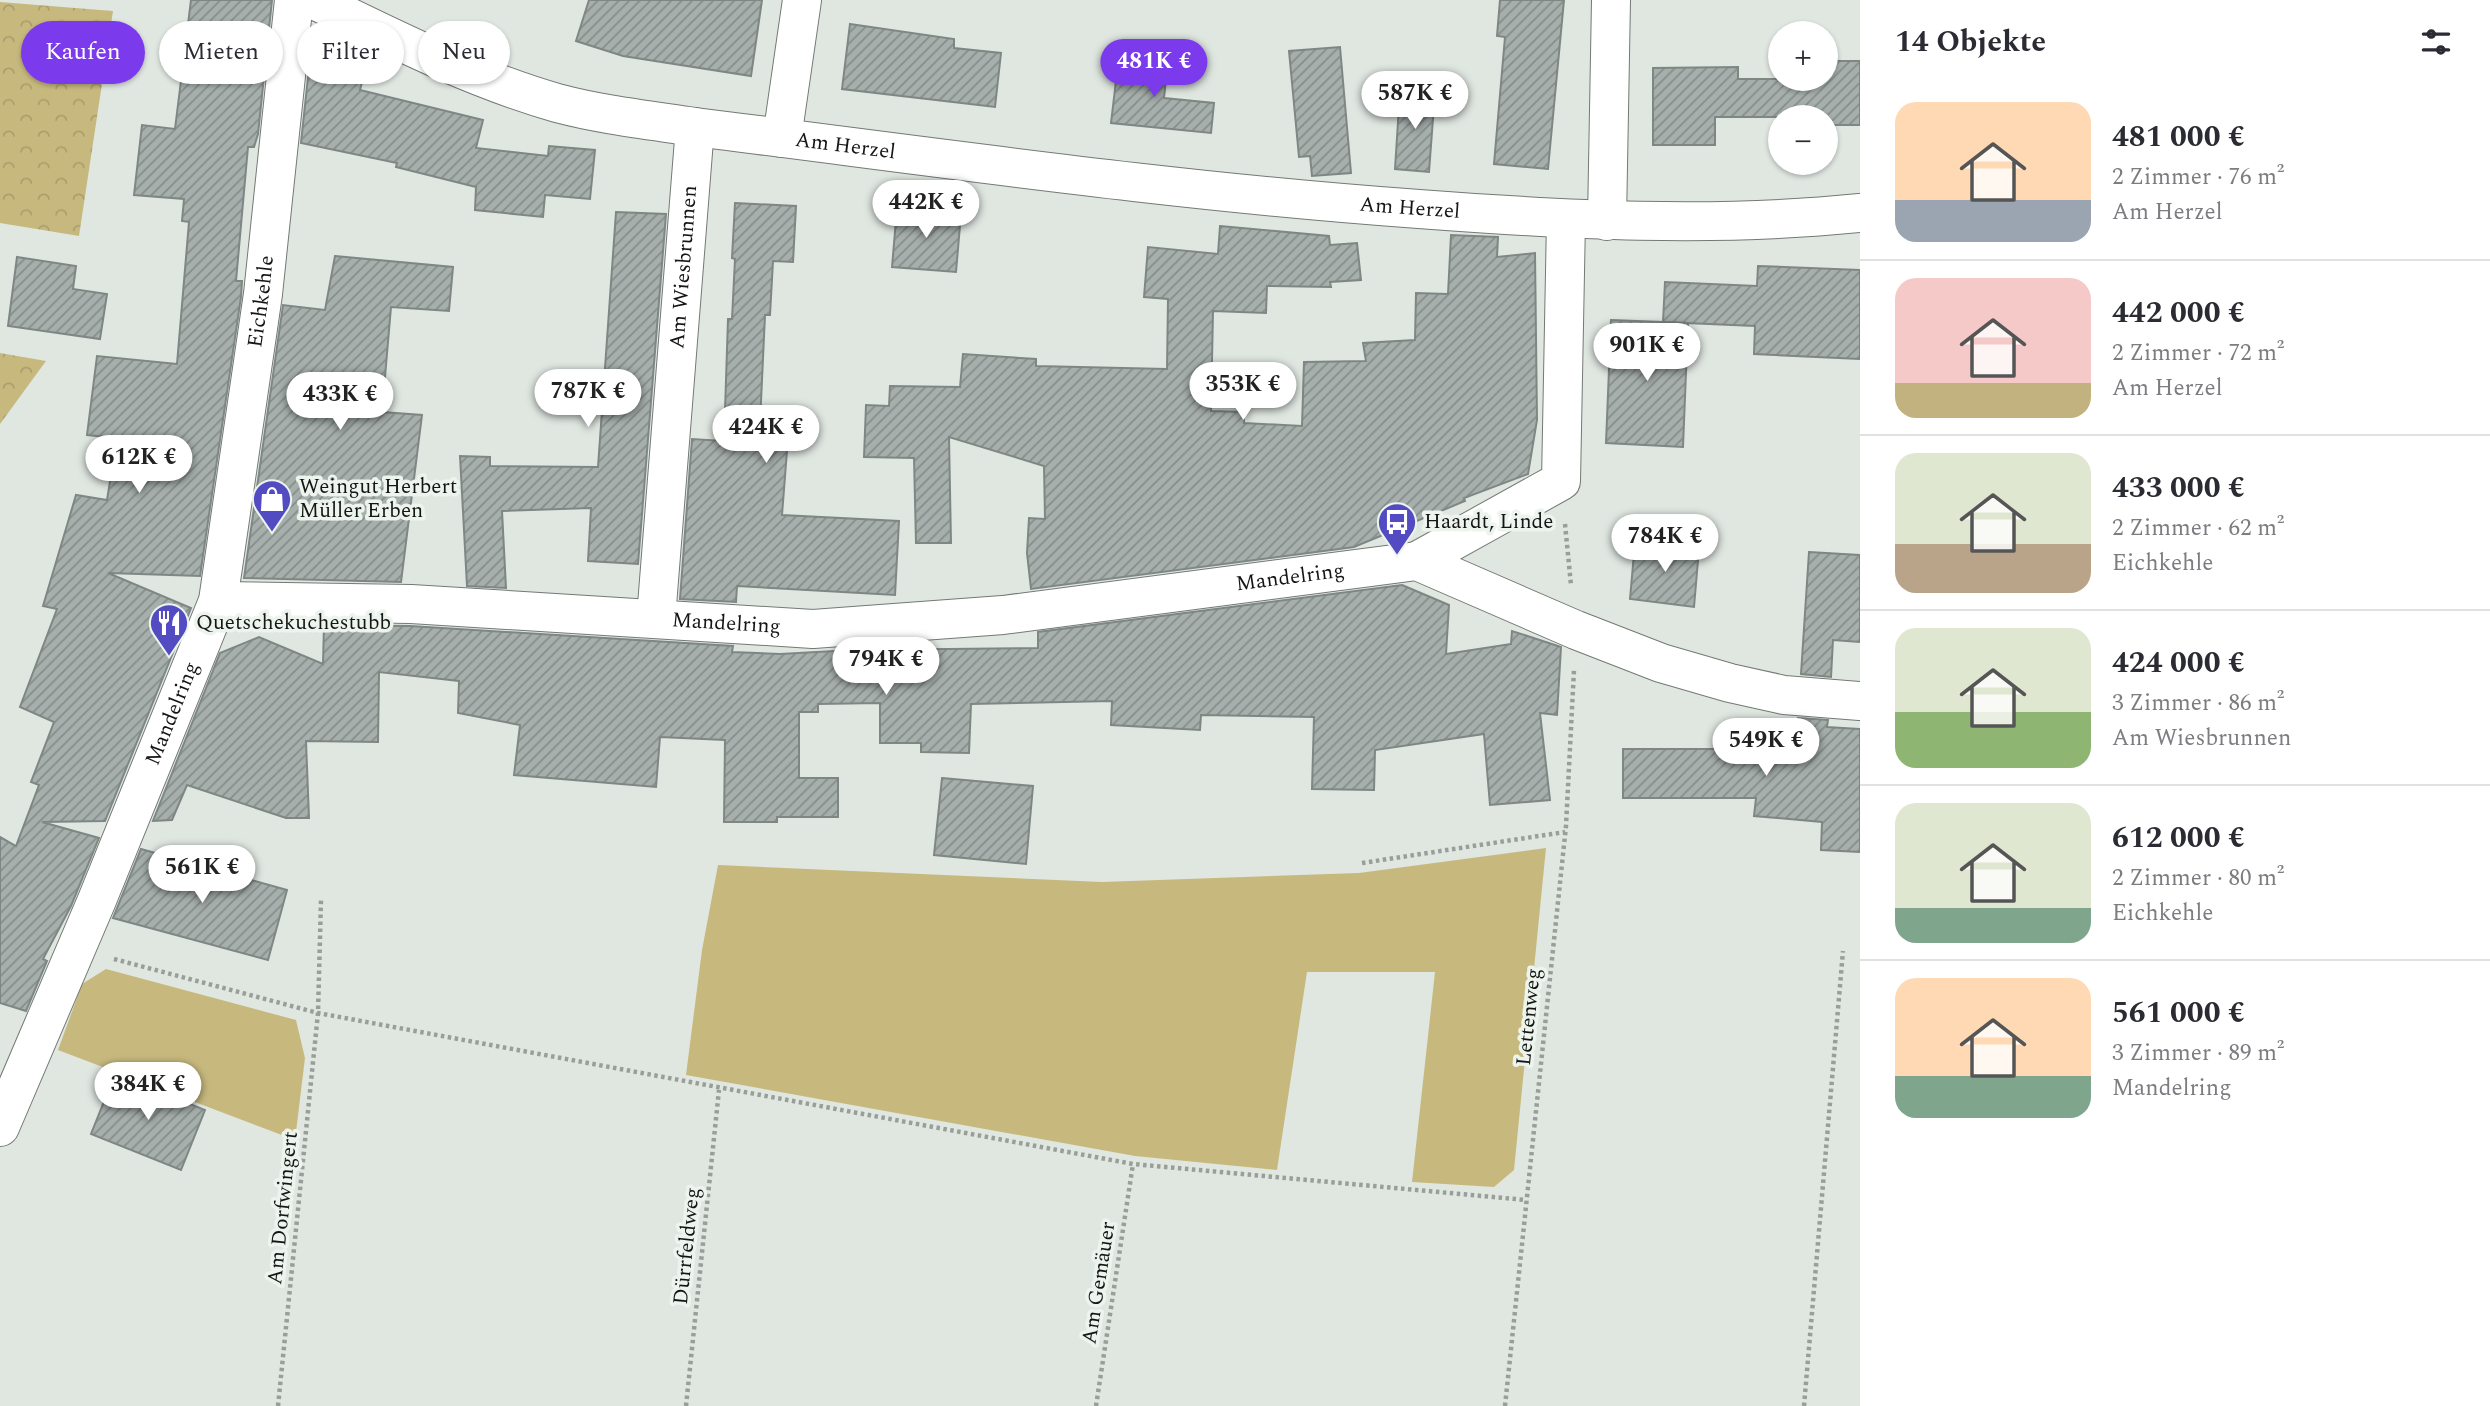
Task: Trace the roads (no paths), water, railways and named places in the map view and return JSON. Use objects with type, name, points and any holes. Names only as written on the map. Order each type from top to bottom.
[{"type":"street","name":"Eichkehle","points":[[218,601],[263,294],[294,0]]},
{"type":"street","name":"Am Herzel","points":[[314,0],[482,76],[556,102],[609,114],[695,127],[1303,201],[1607,221],[1725,221],[1860,213]]},
{"type":"street","points":[[782,138],[802,0]]},
{"type":"street","points":[[1607,221],[1611,0]]},
{"type":"street","name":"Am Wiesbrunnen","points":[[656,618],[695,127]]},
{"type":"street","points":[[1417,561],[1560,481],[1566,220]]},
{"type":"street","name":"Mandelring","points":[[0,1127],[77,948],[218,601],[411,604],[813,629],[1003,615],[1417,561]]},
{"type":"street","points":[[1417,561],[1576,630],[1661,663],[1784,695],[1860,701]]},
{"type":"place","name":"Weingut Herbert Müller Erben","points":[[272,533]]},
{"type":"place","name":"Haardt, Linde","points":[[1397,556]]},
{"type":"place","name":"Quetschekuchestubb","points":[[169,657]]}]
